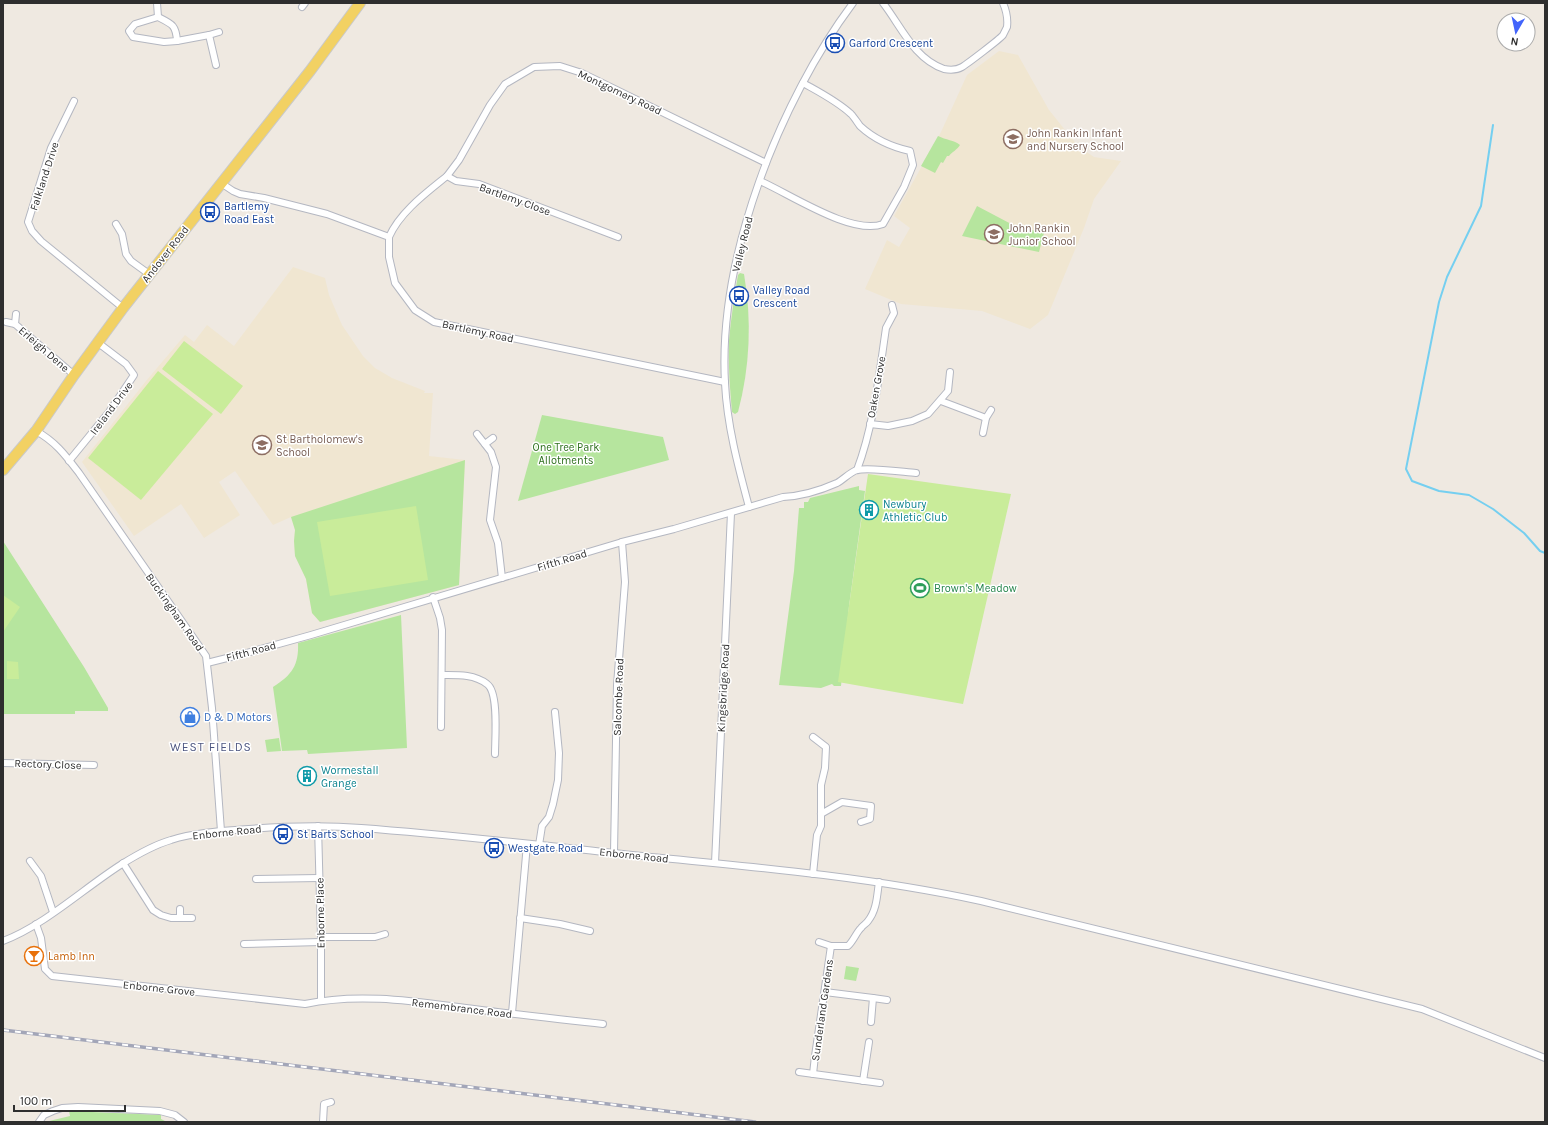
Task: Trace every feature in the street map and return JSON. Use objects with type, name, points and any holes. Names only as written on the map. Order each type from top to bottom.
[{"type":"main road","name":"Andover Road","points":[[3,470],[36,430],[97,342],[310,71],[360,3]]},
{"type":"street","points":[[157,3],[158,17]]},
{"type":"street","name":"Valley Road","points":[[749,507],[732,439],[725,382],[725,339],[732,288],[744,235],[766,163],[789,111],[823,47],[853,3]]},
{"type":"street","points":[[883,3],[894,16],[907,39],[926,59],[949,70],[963,66],[996,42],[1003,35],[1007,26],[1006,11],[1003,3]]},
{"type":"street","points":[[177,41],[177,31],[170,23],[158,17],[135,24],[129,31],[133,37],[164,42],[177,41],[219,32]]},
{"type":"street","points":[[210,35],[216,65]]},
{"type":"street","name":"Montgomery Road","points":[[447,176],[459,160],[490,105],[505,84],[534,67],[560,66],[582,73],[766,163]]},
{"type":"street","points":[[760,181],[825,214],[846,223],[863,226],[877,226],[883,224],[904,186],[913,165],[910,151],[896,147],[879,139],[860,126],[851,114],[826,96],[803,84]]},
{"type":"street","name":"Falkland Drive","points":[[74,101],[51,148],[28,222],[32,231],[41,241],[123,308]]},
{"type":"street","points":[[221,183],[240,194],[264,198],[327,214],[389,237],[393,228],[403,216],[447,176]]},
{"type":"street","name":"Bartlemy Close","points":[[447,176],[456,181],[479,184],[618,237]]},
{"type":"street","points":[[116,224],[122,234],[126,254],[131,261],[149,274]]},
{"type":"street","name":"Bartlemy Road","points":[[389,237],[389,258],[395,283],[415,310],[434,322],[725,382]]},
{"type":"street","name":"Oaken Grove","points":[[857,470],[863,455],[870,424],[886,328],[894,313],[892,305]]},
{"type":"street","name":"Erleigh Dene","points":[[15,324],[16,314]]},
{"type":"street","name":"Erleigh Dene","points":[[6,322],[15,324],[74,375]]},
{"type":"street","name":"Ireland Drive","points":[[69,461],[109,412],[134,375],[126,364],[97,342]]},
{"type":"street","points":[[870,424],[888,426],[912,421],[928,414],[941,401],[948,391],[950,372]]},
{"type":"street","points":[[941,401],[986,418]]},
{"type":"street","points":[[983,433],[986,418],[991,410]]},
{"type":"street","name":"Buckingham Road","points":[[36,430],[49,438],[69,461],[206,656],[208,663],[221,831]]},
{"type":"street","points":[[477,434],[491,452],[496,467],[490,520],[498,544],[502,578]]},
{"type":"street","points":[[485,444],[493,438]]},
{"type":"street","points":[[857,470],[916,473]]},
{"type":"street","name":"Fifth Road","points":[[208,663],[312,635],[622,542],[674,529],[783,497],[800,496],[837,483],[857,470]]},
{"type":"street","name":"Kingsbridge Road","points":[[715,863],[731,513]]},
{"type":"street","name":"Salcombe Road","points":[[614,853],[617,685],[625,582],[622,542]]},
{"type":"street","points":[[433,598],[440,618],[442,630],[441,727]]},
{"type":"street","points":[[442,676],[458,675],[476,678],[489,684],[494,694],[495,754]]},
{"type":"street","points":[[539,845],[542,826],[549,817],[558,780],[559,753],[555,712]]},
{"type":"street","points":[[813,737],[826,747],[825,768],[821,785],[821,826],[817,835],[813,874]]},
{"type":"street","name":"Rectory Close","points":[[3,763],[94,765]]},
{"type":"street","points":[[821,814],[842,802],[871,806],[870,819],[861,822]]},
{"type":"street","name":"Enborne Road","points":[[3,941],[36,924],[123,863],[144,851],[171,840],[221,831],[318,826],[395,830],[715,863],[927,889],[1422,1009],[1545,1058]]},
{"type":"street","name":"Enborne Place","points":[[318,826],[321,1000]]},
{"type":"street","points":[[512,1014],[527,844]]},
{"type":"street","points":[[30,861],[41,876],[54,912]]},
{"type":"street","points":[[123,863],[153,910],[170,918],[192,918]]},
{"type":"street","points":[[256,879],[319,878]]},
{"type":"street","name":"Sunderland Gardens","points":[[818,942],[832,946],[848,946],[854,940],[860,928],[868,921],[873,912],[879,882]]},
{"type":"street","points":[[180,909],[180,918]]},
{"type":"street","points":[[520,918],[560,924],[590,931]]},
{"type":"street","name":"Enborne Grove","points":[[36,924],[41,938],[45,969],[52,976],[305,1004],[321,1000]]},
{"type":"street","points":[[244,944],[375,937],[385,934]]},
{"type":"street","name":"Sunderland Gardens","points":[[813,1074],[832,946]]},
{"type":"street","points":[[825,992],[887,1000]]},
{"type":"street","name":"Remembrance Road","points":[[321,1000],[349,998],[401,1000],[603,1024]]},
{"type":"street","points":[[871,1022],[873,998]]},
{"type":"street","points":[[863,1081],[869,1042]]},
{"type":"street","name":"Sunderland Gardens","points":[[798,1072],[880,1083]]},
{"type":"street","points":[[323,1122],[324,1104],[331,1102]]},
{"type":"street","points":[[39,1122],[44,1115],[53,1111],[62,1108],[78,1107],[160,1111],[175,1115],[184,1122]]},
{"type":"shaded area","name":"John Rankin Junior School","points":[[999,51],[1018,55],[1049,110],[1078,146],[1094,157],[1121,161],[1094,199],[1084,228],[1048,315],[1030,329],[982,311],[901,304],[865,289],[887,240],[899,247],[910,228],[894,216],[941,132],[967,75]]},
{"type":"shaded area","name":"St Bartholomew's School","points":[[293,267],[325,278],[329,295],[342,325],[363,356],[375,368],[392,378],[425,391],[424,393],[433,393],[429,456],[465,460],[459,585],[320,622],[312,613],[306,579],[295,556],[295,530],[291,517],[273,525],[235,471],[219,482],[240,515],[204,538],[181,504],[134,536],[82,462],[146,381],[185,335],[194,342],[207,325],[234,346]]},
{"type":"green space","points":[[938,136],[960,145],[949,156],[947,156],[943,163],[941,162],[935,173],[921,166]]},
{"type":"green space","points":[[977,206],[1015,226],[1044,233],[1039,252],[962,236]]},
{"type":"green space","points":[[740,273],[744,274],[747,291],[749,326],[745,378],[738,412],[735,414],[732,412],[731,403],[729,340],[735,291],[738,275]]},
{"type":"green space","points":[[184,341],[243,386],[221,414],[162,369]]},
{"type":"green space","points":[[158,371],[213,414],[141,500],[88,458]]},
{"type":"green space","name":"One Tree Park Allotments","points":[[542,415],[663,437],[669,460],[518,501]]},
{"type":"green space","points":[[465,460],[459,585],[320,622],[312,613],[306,579],[295,556],[295,530],[291,517]]},
{"type":"green space","name":"Brown's Meadow","points":[[868,474],[1011,494],[963,704],[838,682]]},
{"type":"green space","points":[[859,486],[859,490],[865,491],[849,606],[841,686],[834,686],[832,684],[821,688],[779,685],[794,571],[799,508],[804,508],[804,502],[808,502],[810,498]]},
{"type":"green space","points":[[416,506],[428,580],[330,596],[317,522]]},
{"type":"green space","points":[[3,541],[84,667],[108,708],[108,711],[75,711],[75,714],[3,714]]},
{"type":"green space","points":[[3,595],[20,607],[3,632]]},
{"type":"green space","points":[[401,615],[407,748],[308,754],[307,750],[282,751],[273,687],[290,674],[293,669],[296,663],[298,643]]},
{"type":"green space","points":[[7,661],[18,662],[19,679],[7,679]]},
{"type":"green space","points":[[279,738],[281,751],[267,752],[265,740]]},
{"type":"green space","points":[[846,966],[859,968],[856,981],[844,979]]},
{"type":"green space","points":[[69,1111],[161,1115],[161,1119],[167,1122],[45,1122],[70,1116]]},
{"type":"waterway","points":[[1493,125],[1481,206],[1447,277],[1439,302],[1406,469],[1412,481],[1439,491],[1469,495],[1493,509],[1524,533],[1540,551],[1545,553]]},
{"type":"railway","points":[[3,1030],[755,1122]]},
{"type":"place","name":"Garford Crescent","points":[[835,43]]},
{"type":"place","name":"John Rankin Infant and Nursery School","points":[[1013,139]]},
{"type":"place","name":"Bartlemy Road East","points":[[210,212]]},
{"type":"place","name":"John Rankin Junior School","points":[[994,234]]},
{"type":"place","name":"Valley Road Crescent","points":[[739,296]]},
{"type":"place","name":"St Bartholomew's School","points":[[262,445]]},
{"type":"place","name":"Newbury Athletic Club","points":[[869,510]]},
{"type":"place","name":"Brown's Meadow","points":[[920,588]]},
{"type":"place","name":"D & D Motors","points":[[190,717]]},
{"type":"place","name":"Wormestall Grange","points":[[307,776]]},
{"type":"place","name":"St Barts School","points":[[283,834]]},
{"type":"place","name":"Westgate Road","points":[[494,848]]},
{"type":"place","name":"Lamb Inn","points":[[34,956]]},
{"type":"district","name":"WEST FIELDS","points":[[211,747]]}]
